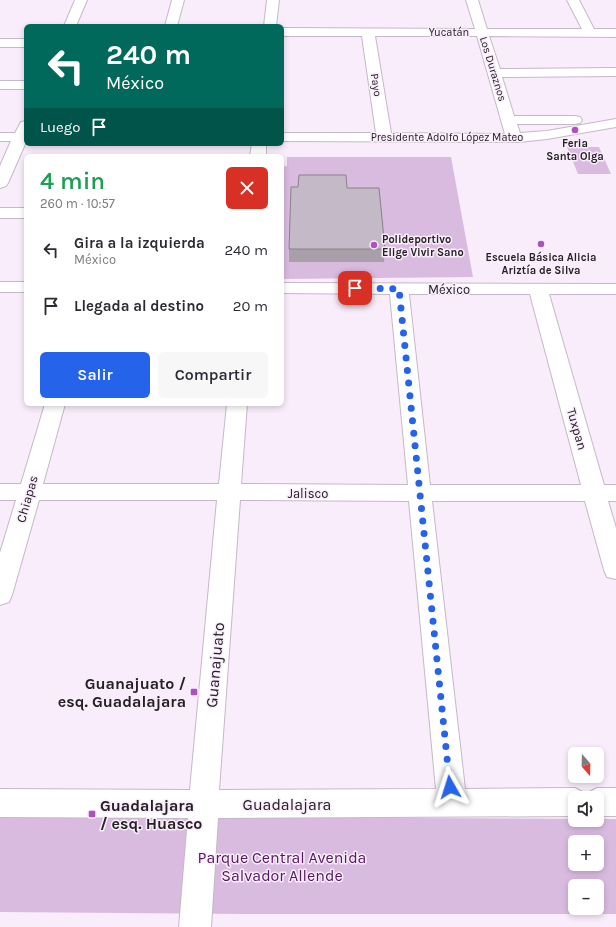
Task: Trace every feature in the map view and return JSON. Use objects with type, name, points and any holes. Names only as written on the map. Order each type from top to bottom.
[{"type":"street","points":[[71,24],[81,0]]},
{"type":"street","points":[[172,24],[178,0]]},
{"type":"street","points":[[270,24],[273,0]]},
{"type":"street","name":"Los Duraznos","points":[[472,0],[514,138]]},
{"type":"street","points":[[573,0],[590,33]]},
{"type":"street","name":"Yucatán","points":[[284,32],[616,33]]},
{"type":"street","name":"Payo","points":[[368,32],[384,138]]},
{"type":"street","points":[[0,43],[24,43]]},
{"type":"street","points":[[494,73],[616,72]]},
{"type":"street","points":[[0,84],[24,85]]},
{"type":"street","name":"Presidente Adolfo López Mateo","points":[[509,120],[599,120],[614,125]]},
{"type":"street","name":"Presidente Adolfo López Mateo","points":[[284,137],[514,138],[547,135],[614,125]]},
{"type":"street","points":[[0,137],[24,133]]},
{"type":"street","points":[[0,183],[24,133]]},
{"type":"street","points":[[0,213],[24,213]]},
{"type":"street","points":[[0,287],[24,287]]},
{"type":"street","name":"México","points":[[284,288],[616,289]]},
{"type":"street","points":[[399,289],[452,803]]},
{"type":"street","name":"Tuxpan","points":[[538,289],[605,493],[616,570]]},
{"type":"street","name":"Chiapas","points":[[0,595],[53,406]]},
{"type":"street","name":"Guanajuato","points":[[195,927],[203,804],[237,406]]},
{"type":"street","name":"Jalisco","points":[[0,492],[605,493]]},
{"type":"street","name":"Guadalajara","points":[[0,803],[203,804],[568,802]]},
{"type":"street","points":[[604,802],[616,802]]},
{"type":"green space","points":[[567,147],[599,147],[611,174],[578,174]]},
{"type":"green space","name":"Polideportivo Elige Vivir Sano","points":[[287,157],[451,157],[473,277],[284,279],[284,167],[287,166]]},
{"type":"green space","name":"Parque Central Avenida Salvador Allende","points":[[0,816],[568,819],[568,827],[604,827],[604,819],[616,819],[616,914],[604,914],[604,879],[568,879],[568,914],[0,912]]},
{"type":"building","points":[[299,175],[346,175],[347,188],[379,188],[385,249],[289,249],[291,187],[298,187]]},
{"type":"place","name":"Feria Santa Olga","points":[[575,130]]},
{"type":"place","name":"Escuela Básica Alicia Ariztía de Silva","points":[[541,244]]},
{"type":"place","name":"Polideportivo Elige Vivir Sano","points":[[374,245]]},
{"type":"place","name":"Guanajuato / esq. Guadalajara","points":[[194,692]]},
{"type":"place","name":"Guadalajara / esq. Huasco","points":[[92,814]]},
{"type":"route","points":[[355,288],[399,289],[450,787]]}]
